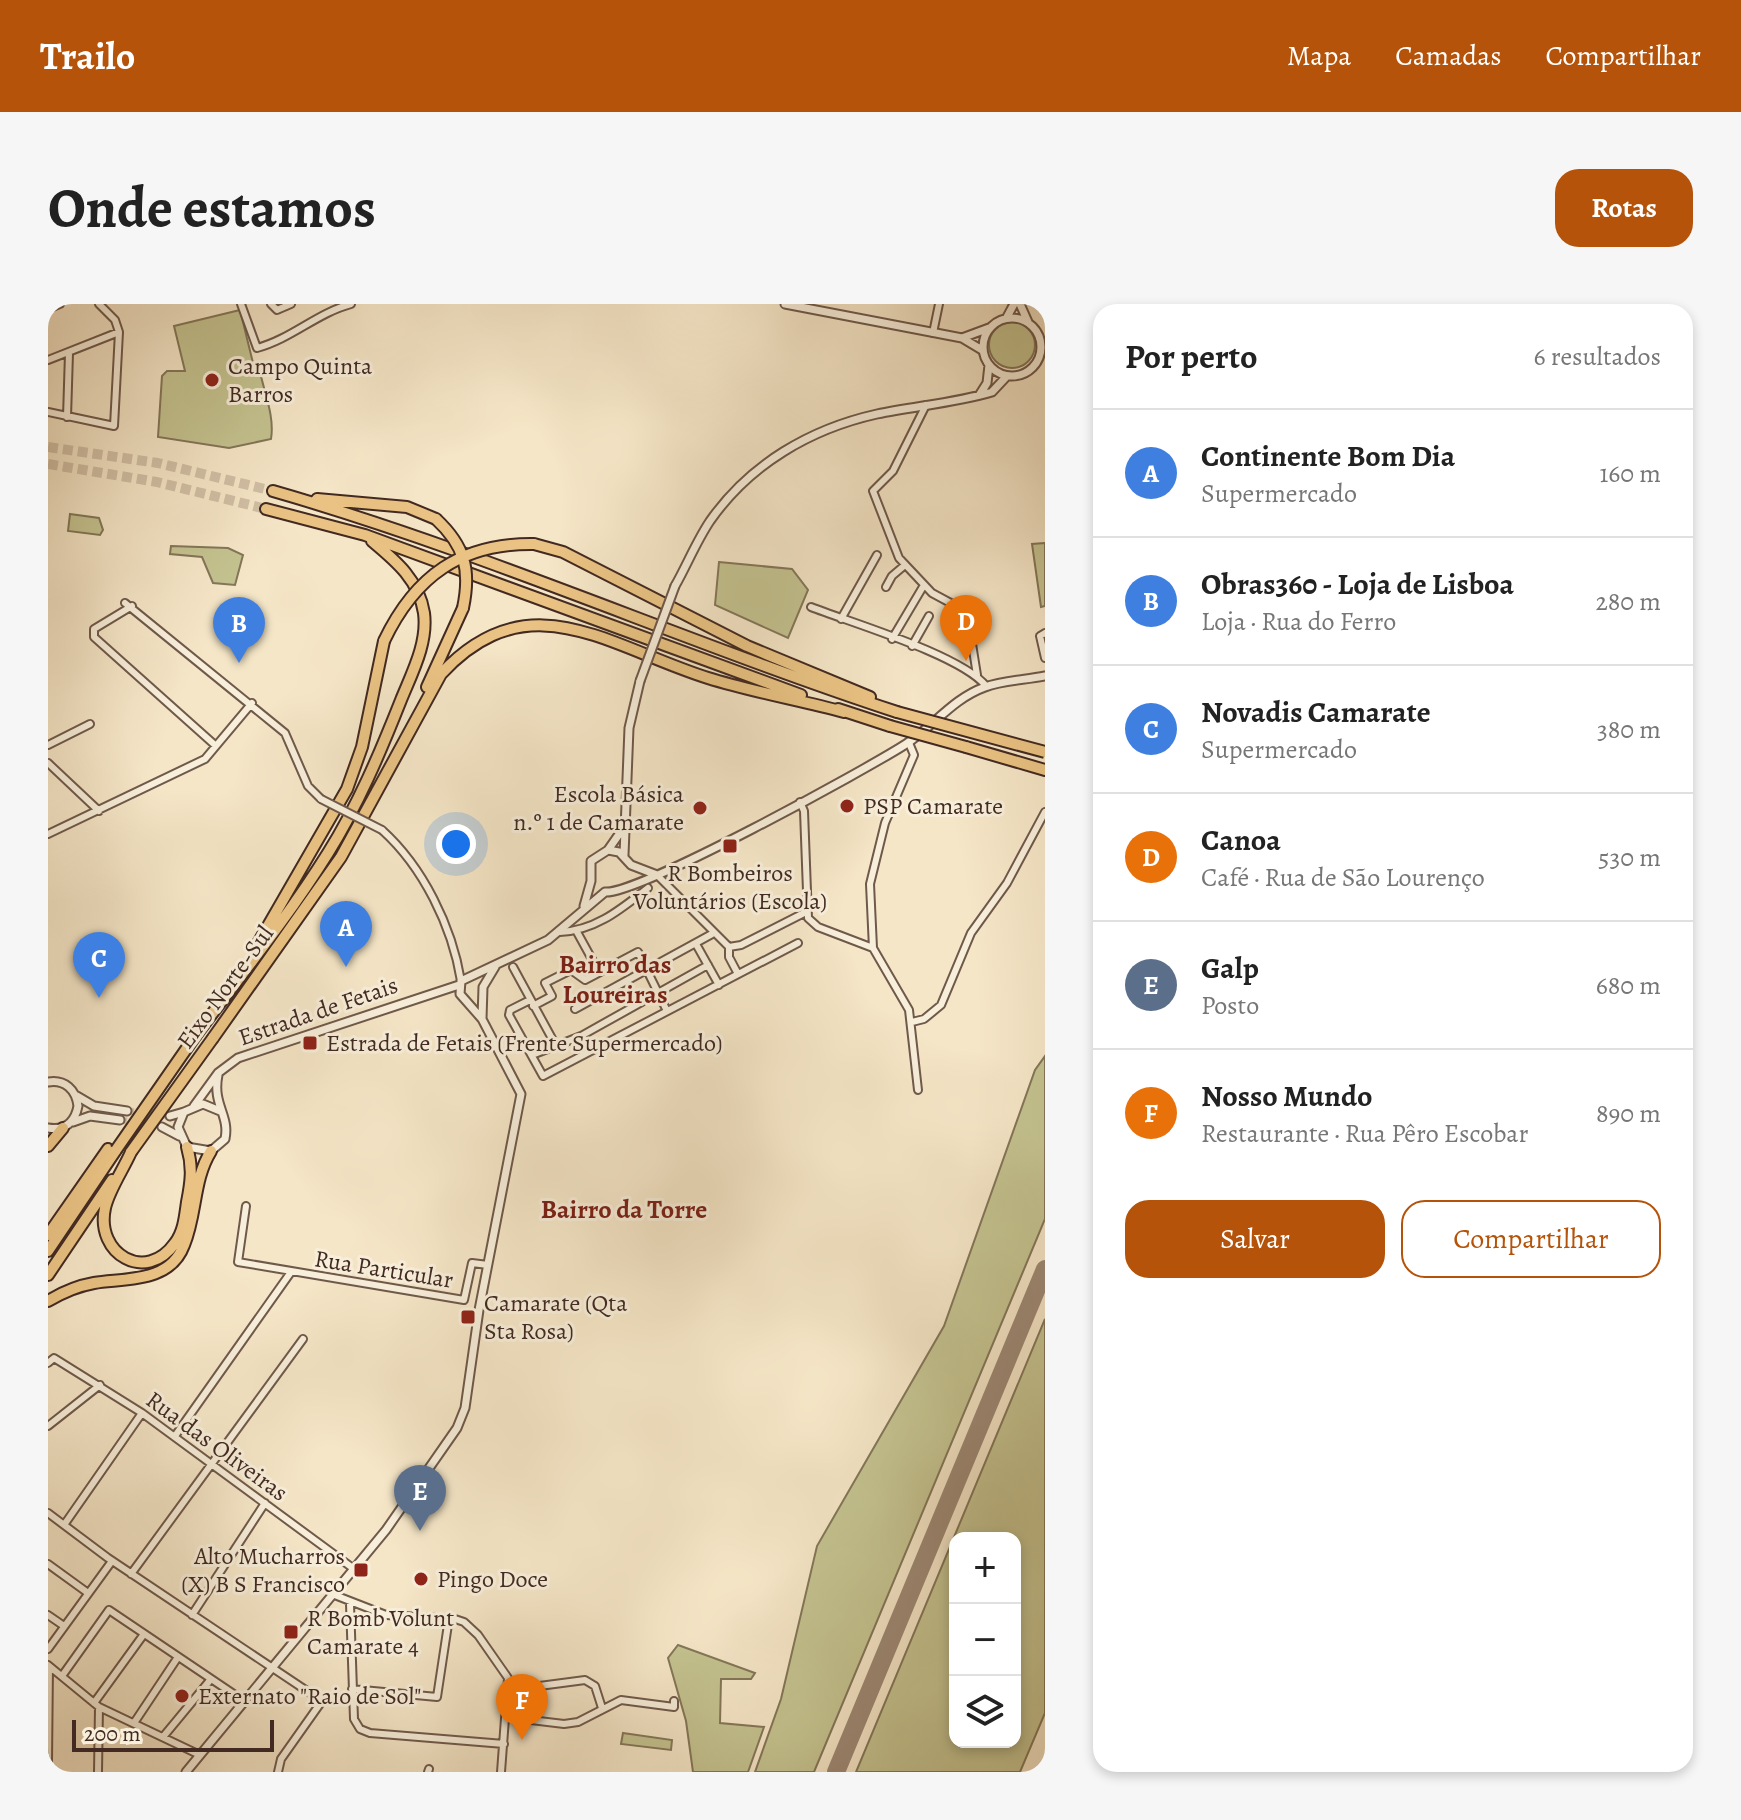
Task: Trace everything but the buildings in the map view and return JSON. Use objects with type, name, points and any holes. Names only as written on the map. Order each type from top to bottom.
[{"type":"highway","points":[[273,491],[394,527],[744,660],[893,711],[1045,752]]},
{"type":"highway","points":[[291,496],[407,507],[436,519],[451,533],[467,564],[463,608],[437,661],[418,711]]},
{"type":"highway","points":[[266,509],[365,535],[844,712]]},
{"type":"highway","points":[[238,979],[329,850],[370,776],[419,655],[424,629],[420,595],[409,575],[365,535]]},
{"type":"highway","points":[[238,979],[347,789],[362,747],[384,641],[409,597],[434,574],[478,549],[504,544],[534,544],[563,552],[734,640],[866,695],[893,711]]},
{"type":"highway","points":[[418,711],[441,674],[462,651],[502,629],[536,624],[571,627],[709,678],[844,712],[1045,770]]},
{"type":"highway","name":"Eixo Norte-Sul","points":[[48,1275],[131,1152],[341,857],[418,711]]},
{"type":"highway","name":"Eixo Norte-Sul","points":[[48,1251],[112,1150],[238,979]]},
{"type":"highway","points":[[48,1146],[67,1125]]},
{"type":"highway","points":[[131,1152],[105,1207],[103,1229],[109,1247],[123,1260],[140,1264],[159,1259],[175,1244],[183,1229],[193,1168],[187,1147]]},
{"type":"highway","points":[[48,1235],[112,1150]]},
{"type":"highway","points":[[48,1301],[91,1283],[145,1277],[164,1270],[183,1250],[201,1167],[211,1151]]},
{"type":"street","points":[[48,309],[60,304]]},
{"type":"street","points":[[48,412],[114,426],[119,332],[115,320],[99,304]]},
{"type":"street","points":[[241,304],[257,348],[292,334],[324,313],[351,304]]},
{"type":"street","points":[[274,307],[291,304]]},
{"type":"street","points":[[785,304],[962,338],[982,350],[989,365],[987,383],[980,394]]},
{"type":"street","points":[[933,333],[939,304]]},
{"type":"street","points":[[962,338],[1007,317],[1014,304]]},
{"type":"street","points":[[1020,304],[1028,322],[1045,334]]},
{"type":"street","points":[[1007,317],[1028,322]]},
{"type":"street","points":[[982,350],[989,328]]},
{"type":"street","points":[[989,365],[1007,376],[1023,374],[1042,357],[1036,329]]},
{"type":"street","points":[[48,360],[119,332]]},
{"type":"street","points":[[67,417],[69,353]]},
{"type":"street","points":[[806,912],[741,945],[729,947],[712,934],[657,875],[631,865],[624,855],[629,728],[640,681],[675,586],[710,521],[738,487],[768,461],[818,432],[849,421],[992,392],[1007,376]]},
{"type":"street","points":[[926,405],[893,471],[873,491],[905,565],[924,585],[958,607],[974,648],[977,675]]},
{"type":"street","points":[[841,619],[877,555]]},
{"type":"street","points":[[886,587],[892,576],[905,565]]},
{"type":"street","points":[[892,639],[924,585]]},
{"type":"street","points":[[216,746],[94,637],[94,629],[128,605],[285,733],[308,786],[321,799],[382,830],[417,868],[436,906],[459,970],[465,980],[482,991]]},
{"type":"street","points":[[811,607],[977,675],[986,686]]},
{"type":"street","points":[[912,646],[929,616]]},
{"type":"street","points":[[1042,634],[1045,658]]},
{"type":"street","points":[[591,881],[605,892],[617,891],[657,875],[909,743],[956,701],[986,686],[1045,676]]},
{"type":"street","points":[[48,834],[205,759],[252,703]]},
{"type":"street","points":[[48,745],[90,724]]},
{"type":"street","points":[[909,743],[914,755],[885,823],[872,872],[873,948],[912,1022],[918,1090]]},
{"type":"street","points":[[48,763],[99,811]]},
{"type":"street","points":[[800,802],[804,811],[806,912],[818,927],[873,948]]},
{"type":"street","points":[[912,1022],[936,1011],[941,1005],[971,933],[1007,883],[1045,812]]},
{"type":"street","points":[[583,909],[591,881],[591,861],[608,850],[623,828]]},
{"type":"street","points":[[608,850],[624,855]]},
{"type":"street","points":[[627,885],[631,865]]},
{"type":"street","points":[[560,932],[577,932],[608,918],[648,888]]},
{"type":"street","name":"Estrada de Fetais","points":[[194,1106],[218,1073],[238,1058],[465,980],[560,932],[605,892]]},
{"type":"street","points":[[577,932],[599,972]]},
{"type":"street","points":[[575,1009],[712,934]]},
{"type":"street","points":[[667,1011],[638,952],[585,980],[571,970],[545,983],[552,996],[510,1010],[509,1015],[543,1076],[798,943]]},
{"type":"street","points":[[696,944],[719,985]]},
{"type":"street","points":[[729,947],[729,957],[738,974]]},
{"type":"street","points":[[464,999],[475,1001],[496,965]]},
{"type":"street","points":[[532,1055],[581,1036],[708,965]]},
{"type":"street","points":[[513,967],[555,1044]]},
{"type":"street","points":[[186,1772],[386,1530],[457,1428],[468,1391],[488,1265],[521,1094],[482,1019],[464,999],[465,980]]},
{"type":"street","points":[[482,991],[482,1019]]},
{"type":"street","name":"Estrada de Fetais","points":[[434,993],[464,999]]},
{"type":"street","points":[[581,1036],[589,1052]]},
{"type":"street","points":[[48,1073],[51,1082],[64,1083],[77,1096],[94,1106],[127,1111]]},
{"type":"street","name":"Estrada de Fetais","points":[[218,1073],[215,1100],[220,1111]]},
{"type":"street","points":[[67,1125],[76,1115],[77,1096]]},
{"type":"street","points":[[162,1127],[179,1136],[187,1147],[211,1151],[225,1139],[225,1119],[212,1106],[194,1106],[170,1116]]},
{"type":"street","points":[[179,1136],[178,1127],[184,1112]]},
{"type":"street","points":[[48,1128],[90,1116],[120,1120]]},
{"type":"street","name":"Rua Particular","points":[[246,1206],[238,1262],[464,1300],[472,1263],[488,1265]]},
{"type":"street","name":"Rua Particular","points":[[175,1436],[291,1272]]},
{"type":"street","points":[[131,1574],[303,1339]]},
{"type":"street","name":"Rua das Oliveiras","points":[[51,1360],[100,1385],[142,1413],[354,1569]]},
{"type":"street","points":[[48,1426],[100,1385]]},
{"type":"street","points":[[64,1525],[142,1413]]},
{"type":"street","points":[[192,1615],[265,1503]]},
{"type":"street","points":[[48,1513],[112,1561],[322,1701],[281,1759],[278,1772]]},
{"type":"street","points":[[48,1649],[112,1561]]},
{"type":"street","points":[[48,1564],[88,1593]]},
{"type":"street","points":[[332,1594],[350,1604],[386,1615],[449,1618],[464,1622],[478,1635],[508,1678],[501,1772]]},
{"type":"street","points":[[350,1604],[354,1719],[360,1729],[370,1733],[504,1744]]},
{"type":"street","points":[[62,1676],[109,1610],[244,1701]]},
{"type":"street","points":[[48,1615],[64,1626]]},
{"type":"street","points":[[352,1689],[437,1697],[449,1618]]},
{"type":"street","points":[[98,1772],[97,1705],[144,1634]]},
{"type":"street","points":[[134,1723],[178,1657]]},
{"type":"street","points":[[49,1665],[97,1705],[200,1755]]},
{"type":"street","points":[[48,1762],[49,1665]]},
{"type":"street","points":[[163,1737],[211,1679]]},
{"type":"street","points":[[509,1690],[585,1680],[595,1686],[602,1708]]},
{"type":"street","points":[[506,1717],[572,1724],[621,1700],[674,1707],[674,1701]]},
{"type":"shaded area","name":"Campo Quinta Barros","points":[[240,310],[254,367],[259,367],[268,403],[271,439],[229,448],[158,437],[162,376],[167,371],[185,371],[174,326]]},
{"type":"shaded area","points":[[1012,322],[1028,329],[1035,345],[1028,361],[1012,368],[996,361],[989,345],[996,329]]},
{"type":"shaded area","points":[[70,514],[99,518],[103,530],[100,535],[68,531]]},
{"type":"shaded area","points":[[1045,543],[1045,606],[1041,607],[1032,544]]},
{"type":"shaded area","points":[[171,546],[228,548],[243,555],[235,585],[213,583],[202,557],[170,554]]},
{"type":"shaded area","points":[[719,562],[792,569],[808,590],[788,638],[715,605]]},
{"type":"shaded area","points":[[1045,1056],[1045,1219],[814,1772],[755,1772],[781,1699],[817,1546],[944,1326],[1035,1070]]},
{"type":"shaded area","points":[[1045,1319],[1045,1713],[1020,1772],[856,1772],[949,1549],[949,1748],[1021,1748],[1021,1532],[956,1532]]},
{"type":"shaded area","points":[[678,1645],[755,1673],[751,1679],[721,1679],[720,1723],[764,1727],[748,1772],[693,1772],[686,1721],[668,1658]]},
{"type":"shaded area","points":[[623,1733],[672,1740],[671,1750],[621,1744]]},
{"type":"taxiway","points":[[836,1772],[1045,1269]]},
{"type":"tunnel","points":[[48,447],[158,463],[273,491]]},
{"type":"tunnel","points":[[48,464],[157,482],[266,509]]},
{"type":"tunnel","points":[[127,1111],[170,1116]]},
{"type":"tunnel","points":[[120,1120],[154,1125]]},
{"type":"place","name":"Campo Quinta Barros","points":[[212,380]]},
{"type":"place","name":"Canoa","points":[[966,661]]},
{"type":"place","name":"Obras360 - Loja de Lisboa","points":[[239,663]]},
{"type":"place","name":"PSP Camarate","points":[[847,806]]},
{"type":"place","name":"Escola Básica n.º 1 de Camarate","points":[[700,808]]},
{"type":"place","name":"R Bombeiros Voluntários (Escola)","points":[[730,846]]},
{"type":"place","name":"Continente Bom Dia","points":[[346,967]]},
{"type":"place","name":"Novadis Camarate","points":[[99,998]]},
{"type":"place","name":"Estrada de Fetais (Frente Supermercado)","points":[[310,1043]]},
{"type":"place","name":"Camarate (Qta Sta Rosa)","points":[[468,1317]]},
{"type":"place","name":"Galp","points":[[420,1531]]},
{"type":"place","name":"Alto Mucharros (X) B S Francisco","points":[[361,1570]]},
{"type":"place","name":"Pingo Doce","points":[[421,1579]]},
{"type":"place","name":"R Bomb Volunt Camarate 4","points":[[291,1632]]},
{"type":"place","name":"Externato \"Raio de Sol\"","points":[[182,1696]]},
{"type":"place","name":"Nosso Mundo","points":[[522,1740]]},
{"type":"district","name":"Bairro das Loureiras","points":[[615,979]]},
{"type":"district","name":"Bairro da Torre","points":[[624,1209]]}]
